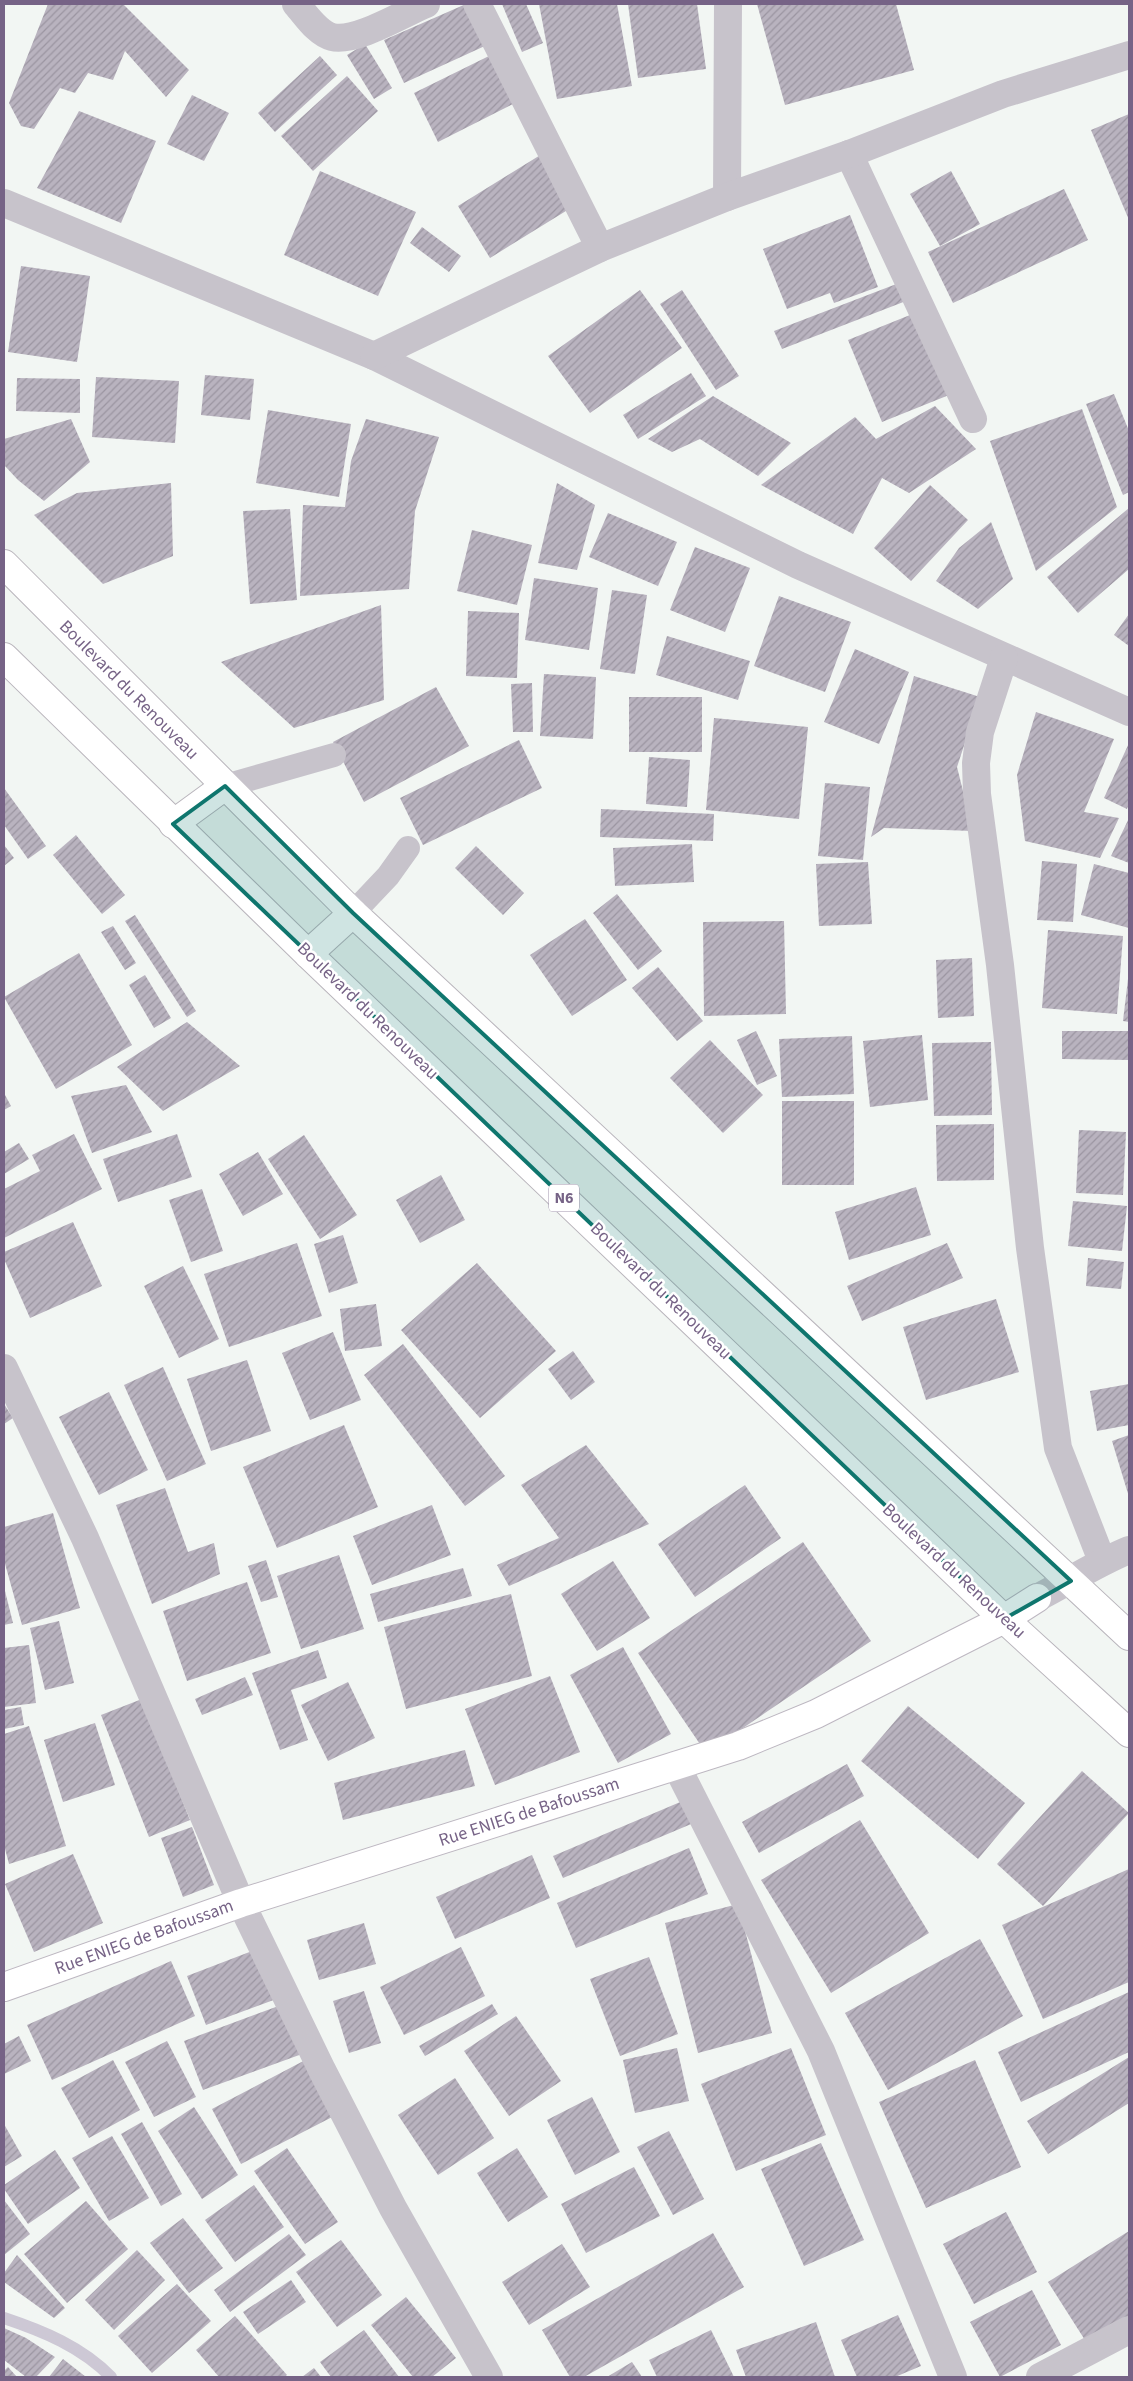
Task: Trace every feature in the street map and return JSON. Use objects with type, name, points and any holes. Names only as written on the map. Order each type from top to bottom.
[{"type":"main road","name":"Boulevard du Renouveau","points":[[4,564],[354,913],[1129,1636]]},
{"type":"main road","name":"Boulevard du Renouveau","points":[[4,657],[308,954],[1004,1619],[1129,1733]]},
{"type":"main road","points":[[173,824],[225,786]]},
{"type":"main road","points":[[308,954],[354,913]]},
{"type":"main road","name":"Rue ENIEG de Bafoussam","points":[[4,1987],[242,1903],[738,1746],[816,1714],[1004,1619],[1037,1598]]},
{"type":"street","points":[[296,4],[318,29],[332,37],[354,36],[426,4]]},
{"type":"street","points":[[477,4],[600,248]]},
{"type":"street","points":[[727,197],[728,4]]},
{"type":"street","points":[[374,356],[600,248],[727,197],[849,154],[1002,94],[1129,55]]},
{"type":"street","points":[[849,154],[973,418]]},
{"type":"street","points":[[4,203],[374,356],[798,565],[1129,712]]},
{"type":"street","points":[[1004,658],[980,732],[976,763],[979,812],[1000,965],[1030,1248],[1058,1448],[1102,1560]]},
{"type":"street","points":[[4,1368],[85,1538],[242,1903],[322,2070],[393,2208],[489,2377]]},
{"type":"street","points":[[1037,1598],[1071,1581],[1102,1560],[1129,1550]]},
{"type":"street","points":[[676,1765],[821,2051],[953,2377]]},
{"type":"street","points":[[1040,2377],[1129,2330]]},
{"type":"lane","points":[[225,786],[334,755]]},
{"type":"lane","points":[[354,913],[388,876],[408,848]]},
{"type":"highlighted area","points":[[225,786],[353,913],[1071,1581],[1004,1619],[173,824]]},
{"type":"building","points":[[48,4],[123,4],[189,70],[166,97],[125,51],[113,80],[88,73],[75,93],[60,88],[34,129],[21,126],[9,103]]},
{"type":"building","points":[[466,4],[487,45],[404,83],[384,40]]},
{"type":"building","points":[[502,4],[526,4],[543,43],[522,52]]},
{"type":"building","points":[[539,4],[617,4],[632,86],[557,99]]},
{"type":"building","points":[[628,4],[697,4],[706,69],[638,78]]},
{"type":"building","points":[[757,4],[896,4],[914,70],[785,105]]},
{"type":"building","points":[[365,44],[392,88],[374,99],[347,55]]},
{"type":"building","points":[[491,55],[515,103],[438,142],[414,93]]},
{"type":"building","points":[[320,56],[337,75],[275,132],[258,113]]},
{"type":"building","points":[[347,76],[378,111],[313,171],[281,136]]},
{"type":"building","points":[[192,95],[229,113],[204,161],[167,144]]},
{"type":"building","points":[[79,111],[156,141],[121,223],[37,188]]},
{"type":"building","points":[[1129,114],[1129,220],[1091,130]]},
{"type":"building","points":[[542,154],[574,206],[490,258],[458,206]]},
{"type":"building","points":[[320,171],[416,212],[378,296],[284,255]]},
{"type":"building","points":[[951,171],[980,224],[940,246],[910,194]]},
{"type":"building","points":[[1064,189],[1088,240],[953,303],[928,252]]},
{"type":"building","points":[[850,215],[878,287],[834,303],[830,293],[787,309],[763,249]]},
{"type":"building","points":[[422,227],[461,256],[449,272],[410,243]]},
{"type":"building","points":[[21,266],[90,276],[77,362],[8,352]]},
{"type":"building","points":[[899,283],[906,301],[782,349],[774,331]]},
{"type":"building","points":[[640,290],[682,348],[590,413],[548,356]]},
{"type":"building","points":[[682,290],[739,376],[716,390],[660,304]]},
{"type":"building","points":[[915,313],[949,395],[882,422],[848,340]]},
{"type":"building","points":[[691,373],[706,396],[638,439],[623,415]]},
{"type":"building","points":[[205,375],[254,379],[250,420],[201,415]]},
{"type":"building","points":[[96,377],[179,381],[175,443],[92,437]]},
{"type":"building","points":[[17,378],[80,379],[80,413],[16,411]]},
{"type":"building","points":[[1114,394],[1129,431],[1129,492],[1123,495],[1086,404]]},
{"type":"building","points":[[713,396],[791,443],[758,476],[700,439],[672,452],[648,439]]},
{"type":"building","points":[[935,406],[976,449],[909,493],[882,478],[853,534],[761,485],[855,417],[876,439]]},
{"type":"building","points":[[1082,409],[1117,507],[1036,571],[990,441]]},
{"type":"building","points":[[268,410],[351,424],[339,497],[256,483]]},
{"type":"building","points":[[71,419],[90,462],[44,501],[18,480],[4,465],[4,439]]},
{"type":"building","points":[[366,419],[439,437],[415,511],[409,589],[300,596],[303,505],[345,507],[351,461]]},
{"type":"building","points":[[171,483],[173,556],[103,584],[34,515],[77,493]]},
{"type":"building","points":[[557,483],[595,505],[577,570],[538,563]]},
{"type":"building","points":[[930,485],[968,520],[911,581],[874,548]]},
{"type":"building","points":[[1129,508],[1129,569],[1078,613],[1047,577]]},
{"type":"building","points":[[290,509],[297,600],[250,604],[243,511]]},
{"type":"building","points":[[608,513],[677,542],[658,586],[589,557]]},
{"type":"building","points":[[991,522],[1013,579],[978,609],[936,581],[959,548]]},
{"type":"building","points":[[472,530],[532,545],[517,605],[457,591]]},
{"type":"building","points":[[695,547],[750,568],[725,632],[670,610]]},
{"type":"building","points":[[534,578],[598,588],[589,650],[525,640]]},
{"type":"building","points":[[612,590],[647,595],[635,674],[600,669]]},
{"type":"building","points":[[779,596],[851,622],[825,692],[754,666]]},
{"type":"building","points":[[381,605],[384,700],[294,728],[221,662]]},
{"type":"building","points":[[468,611],[519,613],[517,678],[466,676]]},
{"type":"building","points":[[1129,614],[1129,646],[1114,635]]},
{"type":"building","points":[[667,636],[750,661],[738,700],[656,675]]},
{"type":"building","points":[[855,649],[909,672],[879,744],[824,722]]},
{"type":"building","points":[[544,674],[596,677],[593,739],[540,736]]},
{"type":"building","points":[[914,676],[980,697],[957,767],[973,831],[884,828],[871,837]]},
{"type":"building","points":[[532,683],[533,732],[513,732],[511,684]]},
{"type":"building","points":[[436,687],[469,746],[364,802],[333,742]]},
{"type":"building","points":[[629,697],[702,697],[702,752],[629,752]]},
{"type":"building","points":[[1036,712],[1114,739],[1084,812],[1119,818],[1100,858],[1025,841],[1017,775]]},
{"type":"building","points":[[714,718],[808,727],[799,819],[706,810]]},
{"type":"building","points":[[519,740],[542,788],[423,845],[400,798]]},
{"type":"building","points":[[1129,743],[1129,804],[1127,809],[1104,798]]},
{"type":"building","points":[[649,757],[690,760],[687,807],[646,804]]},
{"type":"building","points":[[825,783],[870,787],[863,860],[818,856]]},
{"type":"building","points":[[4,788],[46,846],[28,859],[4,825]]},
{"type":"building","points":[[601,809],[714,814],[713,841],[600,837]]},
{"type":"building","points":[[1129,818],[1129,863],[1111,856]]},
{"type":"building","points":[[76,835],[125,895],[102,914],[53,855]]},
{"type":"building","points":[[692,844],[694,882],[615,886],[613,848]]},
{"type":"building","points":[[4,845],[14,858],[4,866]]},
{"type":"building","points":[[476,846],[524,893],[503,915],[455,868]]},
{"type":"building","points":[[1042,861],[1077,864],[1073,922],[1037,920]]},
{"type":"building","points":[[868,862],[872,924],[819,926],[816,864]]},
{"type":"building","points":[[1094,864],[1129,873],[1129,928],[1081,915]]},
{"type":"building","points":[[617,894],[662,951],[638,970],[593,913]]},
{"type":"building","points":[[135,915],[196,1011],[187,1017],[125,921]]},
{"type":"building","points":[[585,919],[627,980],[572,1016],[530,955]]},
{"type":"building","points":[[784,921],[786,1014],[704,1016],[703,922]]},
{"type":"building","points":[[113,926],[136,963],[125,970],[101,932]]},
{"type":"building","points":[[1048,930],[1123,936],[1117,1014],[1042,1008]]},
{"type":"building","points":[[79,953],[132,1045],[56,1089],[4,997]]},
{"type":"building","points":[[972,958],[974,1016],[938,1018],[936,960]]},
{"type":"building","points":[[658,967],[703,1021],[677,1041],[632,988]]},
{"type":"building","points":[[145,975],[171,1018],[154,1028],[129,985]]},
{"type":"building","points":[[1129,979],[1129,1022],[1123,1021]]},
{"type":"building","points":[[187,1022],[240,1066],[163,1111],[117,1067]]},
{"type":"building","points":[[756,1031],[777,1076],[757,1085],[737,1040]]},
{"type":"building","points":[[1062,1031],[1129,1031],[1129,1060],[1062,1059]]},
{"type":"building","points":[[922,1035],[928,1100],[870,1107],[863,1041]]},
{"type":"building","points":[[852,1036],[854,1094],[782,1097],[779,1039]]},
{"type":"building","points":[[710,1040],[763,1095],[723,1133],[670,1078]]},
{"type":"building","points":[[991,1042],[992,1115],[934,1116],[932,1043]]},
{"type":"building","points":[[126,1085],[152,1132],[92,1153],[71,1096]]},
{"type":"building","points":[[4,1093],[11,1106],[4,1110]]},
{"type":"building","points":[[782,1101],[854,1101],[854,1185],[782,1185]]},
{"type":"building","points":[[994,1124],[994,1180],[937,1181],[936,1125]]},
{"type":"building","points":[[1079,1130],[1126,1132],[1123,1195],[1076,1193]]},
{"type":"building","points":[[74,1134],[102,1189],[4,1238],[4,1189],[40,1171],[32,1155]]},
{"type":"building","points":[[177,1134],[192,1177],[118,1202],[103,1159]]},
{"type":"building","points":[[304,1135],[357,1215],[320,1239],[268,1159]]},
{"type":"building","points":[[19,1143],[29,1159],[4,1174],[4,1152]]},
{"type":"building","points":[[258,1152],[283,1194],[243,1216],[219,1174]]},
{"type":"building","points":[[441,1175],[465,1220],[420,1243],[396,1200]]},
{"type":"building","points":[[916,1187],[931,1235],[849,1260],[835,1212]]},
{"type":"building","points":[[202,1189],[223,1251],[191,1262],[169,1200]]},
{"type":"building","points":[[1073,1201],[1127,1206],[1122,1251],[1068,1246]]},
{"type":"building","points":[[73,1222],[102,1286],[30,1318],[4,1259],[4,1252]]},
{"type":"building","points":[[343,1235],[358,1283],[329,1293],[314,1244]]},
{"type":"building","points":[[297,1243],[322,1316],[229,1347],[204,1274]]},
{"type":"building","points":[[947,1243],[963,1278],[862,1321],[847,1286]]},
{"type":"building","points":[[1088,1258],[1124,1262],[1121,1289],[1086,1286]]},
{"type":"building","points":[[477,1263],[556,1351],[480,1418],[401,1330]]},
{"type":"building","points":[[183,1266],[219,1339],[179,1358],[144,1286]]},
{"type":"building","points":[[996,1299],[1019,1372],[926,1400],[903,1327]]},
{"type":"building","points":[[376,1304],[382,1346],[345,1351],[340,1309]]},
{"type":"building","points":[[333,1332],[361,1400],[310,1420],[282,1353]]},
{"type":"building","points":[[403,1344],[505,1476],[465,1506],[364,1375]]},
{"type":"building","points":[[573,1351],[595,1382],[571,1400],[548,1369]]},
{"type":"building","points":[[247,1360],[271,1431],[211,1451],[187,1379]]},
{"type":"building","points":[[163,1367],[206,1464],[167,1481],[124,1385]]},
{"type":"building","points":[[1129,1384],[1129,1425],[1097,1431],[1090,1391]]},
{"type":"building","points":[[109,1392],[148,1470],[99,1495],[59,1417]]},
{"type":"building","points":[[4,1404],[13,1418],[4,1424]]},
{"type":"building","points":[[344,1425],[378,1507],[277,1548],[243,1467]]},
{"type":"building","points":[[1129,1435],[1129,1497],[1112,1441]]},
{"type":"building","points":[[586,1445],[649,1524],[509,1586],[497,1565],[559,1538],[521,1485]]},
{"type":"building","points":[[745,1485],[781,1538],[695,1597],[658,1544]]},
{"type":"building","points":[[165,1488],[188,1552],[214,1543],[220,1574],[152,1604],[116,1505]]},
{"type":"building","points":[[432,1505],[451,1555],[372,1585],[353,1536]]},
{"type":"building","points":[[53,1513],[80,1608],[22,1625],[4,1560],[4,1527]]},
{"type":"building","points":[[803,1542],[871,1641],[706,1753],[638,1653]]},
{"type":"building","points":[[339,1555],[364,1629],[301,1649],[277,1576]]},
{"type":"building","points":[[266,1560],[278,1597],[261,1602],[248,1566]]},
{"type":"building","points":[[613,1561],[650,1618],[597,1651],[561,1594]]},
{"type":"building","points":[[463,1568],[472,1596],[378,1622],[370,1594]]},
{"type":"building","points":[[247,1582],[271,1653],[187,1681],[163,1611]]},
{"type":"building","points":[[4,1587],[13,1623],[4,1625]]},
{"type":"building","points":[[511,1594],[532,1676],[406,1709],[384,1627]]},
{"type":"building","points":[[59,1621],[74,1683],[45,1690],[30,1628]]},
{"type":"building","points":[[29,1645],[36,1703],[4,1707],[4,1648]]},
{"type":"building","points":[[623,1647],[671,1734],[618,1763],[570,1675]]},
{"type":"building","points":[[318,1650],[327,1678],[291,1690],[308,1740],[280,1750],[252,1673]]},
{"type":"building","points":[[550,1676],[580,1752],[495,1785],[465,1709]]},
{"type":"building","points":[[245,1677],[253,1695],[202,1715],[195,1699]]},
{"type":"building","points":[[348,1682],[375,1738],[328,1761],[301,1705]]},
{"type":"building","points":[[142,1699],[190,1820],[149,1837],[101,1715]]},
{"type":"building","points":[[908,1706],[1025,1803],[978,1859],[861,1761]]},
{"type":"building","points":[[21,1707],[24,1725],[4,1729],[4,1710]]},
{"type":"building","points":[[95,1723],[115,1785],[63,1802],[44,1740]]},
{"type":"building","points":[[29,1726],[66,1846],[9,1864],[4,1845],[4,1734]]},
{"type":"building","points":[[465,1750],[475,1786],[343,1820],[334,1783]]},
{"type":"building","points":[[847,1764],[864,1796],[759,1853],[742,1822]]},
{"type":"building","points":[[1082,1771],[1129,1813],[1043,1906],[997,1864]]},
{"type":"building","points":[[685,1800],[696,1822],[563,1878],[553,1856]]},
{"type":"building","points":[[860,1820],[929,1933],[831,1993],[761,1880]]},
{"type":"building","points":[[192,1827],[214,1885],[183,1897],[161,1838]]},
{"type":"building","points":[[689,1848],[708,1894],[576,1948],[557,1903]]},
{"type":"building","points":[[73,1854],[103,1923],[34,1952],[5,1884]]},
{"type":"building","points":[[532,1855],[550,1898],[455,1939],[436,1897]]},
{"type":"building","points":[[1129,1869],[1129,1982],[1043,2019],[1002,1925]]},
{"type":"building","points":[[738,1904],[772,2033],[698,2053],[665,1923]]},
{"type":"building","points":[[364,1923],[376,1964],[319,1980],[307,1940]]},
{"type":"building","points":[[980,1939],[1023,2016],[888,2090],[845,2013]]},
{"type":"building","points":[[461,1947],[485,1996],[404,2035],[380,1987]]},
{"type":"building","points":[[260,1948],[279,1998],[206,2025],[187,1976]]},
{"type":"building","points":[[649,1957],[678,2034],[620,2056],[590,1979]]},
{"type":"building","points":[[171,1961],[195,2016],[52,2080],[27,2025]]},
{"type":"building","points":[[364,1991],[381,2043],[349,2053],[333,2001]]},
{"type":"building","points":[[1129,1992],[1129,2052],[1021,2102],[998,2052]]},
{"type":"building","points":[[284,2004],[302,2054],[203,2090],[184,2041]]},
{"type":"building","points":[[492,2004],[498,2014],[425,2056],[419,2046]]},
{"type":"building","points":[[516,2016],[561,2081],[509,2116],[464,2051]]},
{"type":"building","points":[[19,2036],[31,2061],[4,2074],[4,2044]]},
{"type":"building","points":[[167,2041],[196,2097],[154,2117],[125,2062]]},
{"type":"building","points":[[677,2048],[689,2101],[635,2113],[623,2060]]},
{"type":"building","points":[[791,2048],[826,2135],[736,2171],[701,2084]]},
{"type":"building","points":[[311,2057],[340,2113],[241,2164],[212,2109]]},
{"type":"building","points":[[1129,2057],[1129,2103],[1048,2154],[1027,2121]]},
{"type":"building","points":[[113,2060],[140,2110],[89,2138],[61,2088]]},
{"type":"building","points":[[975,2060],[1021,2167],[926,2208],[879,2102]]},
{"type":"building","points":[[455,2078],[494,2138],[438,2175],[398,2115]]},
{"type":"building","points":[[592,2097],[620,2152],[575,2175],[547,2120]]},
{"type":"building","points":[[194,2107],[238,2175],[202,2199],[158,2131]]},
{"type":"building","points":[[142,2122],[182,2194],[161,2206],[121,2134]]},
{"type":"building","points":[[4,2124],[22,2156],[4,2167]]},
{"type":"building","points":[[669,2131],[704,2199],[673,2215],[637,2147]]},
{"type":"building","points":[[112,2136],[149,2198],[109,2221],[72,2158]]},
{"type":"building","points":[[821,2143],[864,2240],[804,2266],[761,2169]]},
{"type":"building","points":[[287,2148],[338,2222],[305,2244],[254,2171]]},
{"type":"building","points":[[517,2148],[548,2197],[508,2222],[477,2173]]},
{"type":"building","points":[[55,2150],[80,2188],[28,2224],[4,2189],[4,2185]]},
{"type":"building","points":[[634,2167],[660,2216],[586,2253],[561,2204]]},
{"type":"building","points":[[254,2185],[284,2227],[235,2262],[205,2220]]},
{"type":"building","points":[[4,2200],[30,2234],[4,2255]]},
{"type":"building","points":[[86,2201],[128,2249],[67,2303],[24,2254]]},
{"type":"building","points":[[1006,2212],[1037,2272],[974,2304],[943,2244]]},
{"type":"building","points":[[183,2218],[223,2268],[189,2293],[150,2243]]},
{"type":"building","points":[[1129,2231],[1129,2324],[1090,2348],[1048,2282]]},
{"type":"building","points":[[713,2233],[744,2287],[584,2377],[570,2377],[542,2330]]},
{"type":"building","points":[[289,2234],[306,2255],[230,2312],[214,2290]]},
{"type":"building","points":[[341,2240],[382,2295],[337,2327],[296,2272]]},
{"type":"building","points":[[562,2244],[590,2287],[529,2325],[502,2282]]},
{"type":"building","points":[[137,2250],[165,2280],[114,2330],[85,2300]]},
{"type":"building","points":[[17,2255],[65,2308],[54,2318],[4,2282],[4,2273]]},
{"type":"building","points":[[291,2280],[306,2302],[258,2334],[243,2312]]},
{"type":"building","points":[[177,2284],[211,2321],[152,2373],[118,2336]]},
{"type":"building","points":[[1032,2290],[1061,2345],[1000,2377],[970,2322]]},
{"type":"building","points":[[406,2297],[456,2358],[432,2377],[413,2377],[371,2325]]},
{"type":"building","points":[[898,2315],[921,2366],[895,2377],[857,2377],[841,2340]]},
{"type":"building","points":[[235,2316],[287,2375],[284,2377],[219,2377],[196,2350]]},
{"type":"building","points":[[816,2322],[835,2377],[746,2377],[736,2350]]},
{"type":"building","points":[[4,2328],[26,2338],[55,2357],[36,2377],[26,2377],[4,2360]]},
{"type":"building","points":[[364,2330],[399,2377],[331,2377],[320,2362]]},
{"type":"building","points":[[711,2330],[734,2377],[657,2377],[649,2360]]},
{"type":"building","points":[[63,2359],[86,2377],[49,2377]]},
{"type":"building","points":[[632,2362],[642,2377],[607,2377]]},
{"type":"building","points":[[8,2367],[17,2377],[4,2377],[4,2371]]},
{"type":"building","points":[[314,2368],[321,2377],[302,2377]]},
{"type":"waterway","points":[[4,2318],[33,2328],[61,2341],[88,2357],[111,2377]]}]
